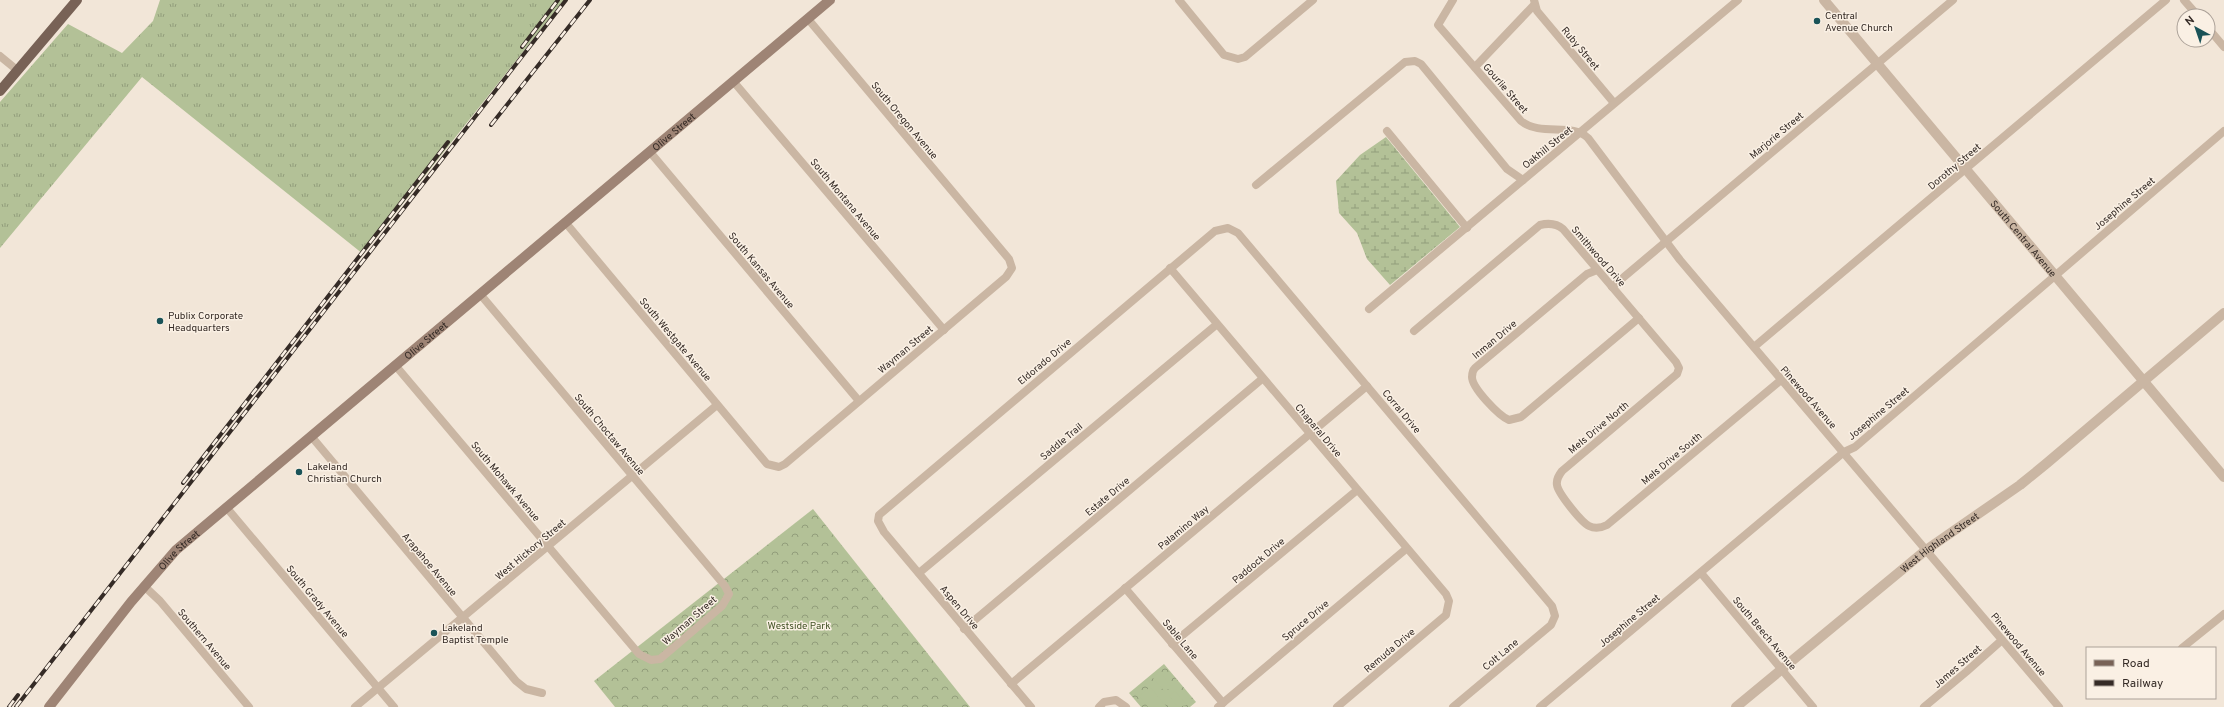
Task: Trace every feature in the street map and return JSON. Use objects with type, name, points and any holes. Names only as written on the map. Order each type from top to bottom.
[{"type":"main road","points":[[0,91],[76,0]]},
{"type":"main road","name":"Olive Street","points":[[49,707],[144,586],[176,550],[830,0]]},
{"type":"street","points":[[1179,0],[1224,55],[1230,58],[1238,59],[1245,57],[1313,0]]},
{"type":"street","name":"Gourlie Street","points":[[1453,0],[1438,25],[1526,125],[1537,129],[1582,132]]},
{"type":"street","name":"Oakhill Street","points":[[1369,309],[1738,0]]},
{"type":"street","name":"South Central Avenue","points":[[1824,0],[2224,477]]},
{"type":"street","name":"Marjorie Street","points":[[1612,287],[1953,0]]},
{"type":"street","name":"Dorothy Street","points":[[1754,347],[2166,0]]},
{"type":"street","points":[[2184,0],[2191,8]]},
{"type":"street","name":"Ruby Street","points":[[1534,2],[1536,11],[1614,103]]},
{"type":"street","name":"Ruby Street","points":[[1475,67],[1534,2]]},
{"type":"street","name":"South Oregon Avenue","points":[[808,19],[987,233]]},
{"type":"street","points":[[2216,38],[2224,48]]},
{"type":"street","points":[[0,56],[17,70]]},
{"type":"street","points":[[1256,184],[1410,60],[1421,64],[1507,169],[1523,180]]},
{"type":"street","name":"South Montana Avenue","points":[[734,80],[944,330]]},
{"type":"street","points":[[1387,131],[1467,228]]},
{"type":"street","name":"Josephine Street","points":[[1540,707],[1844,452],[1856,447],[2055,274],[2224,131]]},
{"type":"street","name":"Pinewood Avenue","points":[[1582,132],[1665,242],[2059,707]]},
{"type":"street","name":"South Kansas Avenue","points":[[650,152],[859,401]]},
{"type":"street","name":"South Westgate Avenue","points":[[565,222],[767,464],[774,466]]},
{"type":"street","name":"Smithwood Drive","points":[[1414,331],[1540,225],[1551,223],[1558,225],[1639,318],[1676,362],[1679,368]]},
{"type":"street","name":"Eldorado Drive","points":[[878,518],[882,511],[1170,268],[1215,231],[1228,228]]},
{"type":"street","name":"Corral Drive","points":[[1228,228],[1238,233],[1552,606],[1555,614]]},
{"type":"street","name":"Wayman Street","points":[[774,466],[779,467],[785,464],[1010,273],[1012,264],[987,233]]},
{"type":"street","name":"Chaparal Drive","points":[[1170,268],[1356,491],[1446,594],[1449,605]]},
{"type":"street","name":"Inman Drive","points":[[1597,270],[1587,274],[1475,368],[1472,377],[1474,384],[1499,415],[1509,420],[1520,417],[1639,318]]},
{"type":"street","name":"South Choctaw Avenue","points":[[480,294],[725,586]]},
{"type":"street","name":"West Highland Street","points":[[1736,707],[1783,670],[1825,632],[1926,550],[2020,485],[2224,314]]},
{"type":"street","name":"Saddle Trail","points":[[919,573],[1216,325]]},
{"type":"street","name":"South Mohawk Avenue","points":[[396,365],[632,647],[639,654],[651,660]]},
{"type":"street","name":"Mels Drive North","points":[[1573,508],[1559,491],[1556,484],[1562,470],[1677,374],[1679,368]]},
{"type":"street","name":"Estate Drive","points":[[964,629],[1262,379]]},
{"type":"street","name":"Mels Drive South","points":[[1573,508],[1590,526],[1601,528],[1607,525],[1781,380]]},
{"type":"street","name":"Palamino Way","points":[[1011,684],[1367,386]]},
{"type":"street","name":"West Hickory Street","points":[[355,707],[717,404]]},
{"type":"street","name":"Arapahoe Avenue","points":[[311,436],[516,681],[526,689],[542,693]]},
{"type":"street","name":"Paddock Drive","points":[[1172,644],[1356,491]]},
{"type":"street","name":"South Grady Avenue","points":[[226,507],[394,707]]},
{"type":"street","name":"Aspen Drive","points":[[878,518],[880,526],[964,629],[1031,707]]},
{"type":"street","name":"Spruce Drive","points":[[1220,705],[1406,549]]},
{"type":"street","name":"South Beech Avenue","points":[[1701,573],[1813,707]]},
{"type":"street","name":"Southern Avenue","points":[[144,586],[160,601],[248,707]]},
{"type":"street","name":"Wayman Street","points":[[651,660],[660,659],[722,606],[729,594],[725,586]]},
{"type":"street","name":"Sable Lane","points":[[1125,588],[1220,705]]},
{"type":"street","name":"Remuda Drive","points":[[1337,707],[1446,615],[1449,605]]},
{"type":"street","name":"Colt Lane","points":[[1453,707],[1551,625],[1555,614]]},
{"type":"street","points":[[2183,647],[2224,614]]},
{"type":"street","name":"James Street","points":[[1924,707],[2002,640]]},
{"type":"street","points":[[1099,707],[1104,702],[1116,700],[1126,707]]},
{"type":"green space","points":[[160,0],[564,0],[363,254],[142,77],[0,248],[0,102],[68,24],[122,53],[153,21]]},
{"type":"green space","points":[[1386,137],[1460,227],[1390,285],[1367,259],[1357,233],[1339,213],[1336,181],[1360,155]]},
{"type":"green space","name":"Westside Park","points":[[813,509],[970,707],[615,707],[594,681]]},
{"type":"green space","points":[[1164,664],[1196,702],[1190,707],[1141,707],[1129,693]]},
{"type":"green space","points":[[1160,672],[1171,686],[1165,692],[1153,678]]},
{"type":"green space","points":[[1150,687],[1167,707],[1148,707],[1139,696]]},
{"type":"green space","points":[[1175,691],[1187,705],[1178,707],[1169,696]]},
{"type":"railway","points":[[522,47],[558,0]]},
{"type":"railway","points":[[16,707],[566,0]]},
{"type":"railway","points":[[491,125],[590,0]]},
{"type":"railway","points":[[183,483],[448,142]]},
{"type":"railway","points":[[9,707],[18,695]]},
{"type":"place","name":"Central Avenue Church","points":[[1817,21]]},
{"type":"place","name":"Publix Corporate Headquarters","points":[[160,321]]},
{"type":"place","name":"Lakeland Christian Church","points":[[299,472]]},
{"type":"place","name":"Lakeland Baptist Temple","points":[[434,633]]}]
